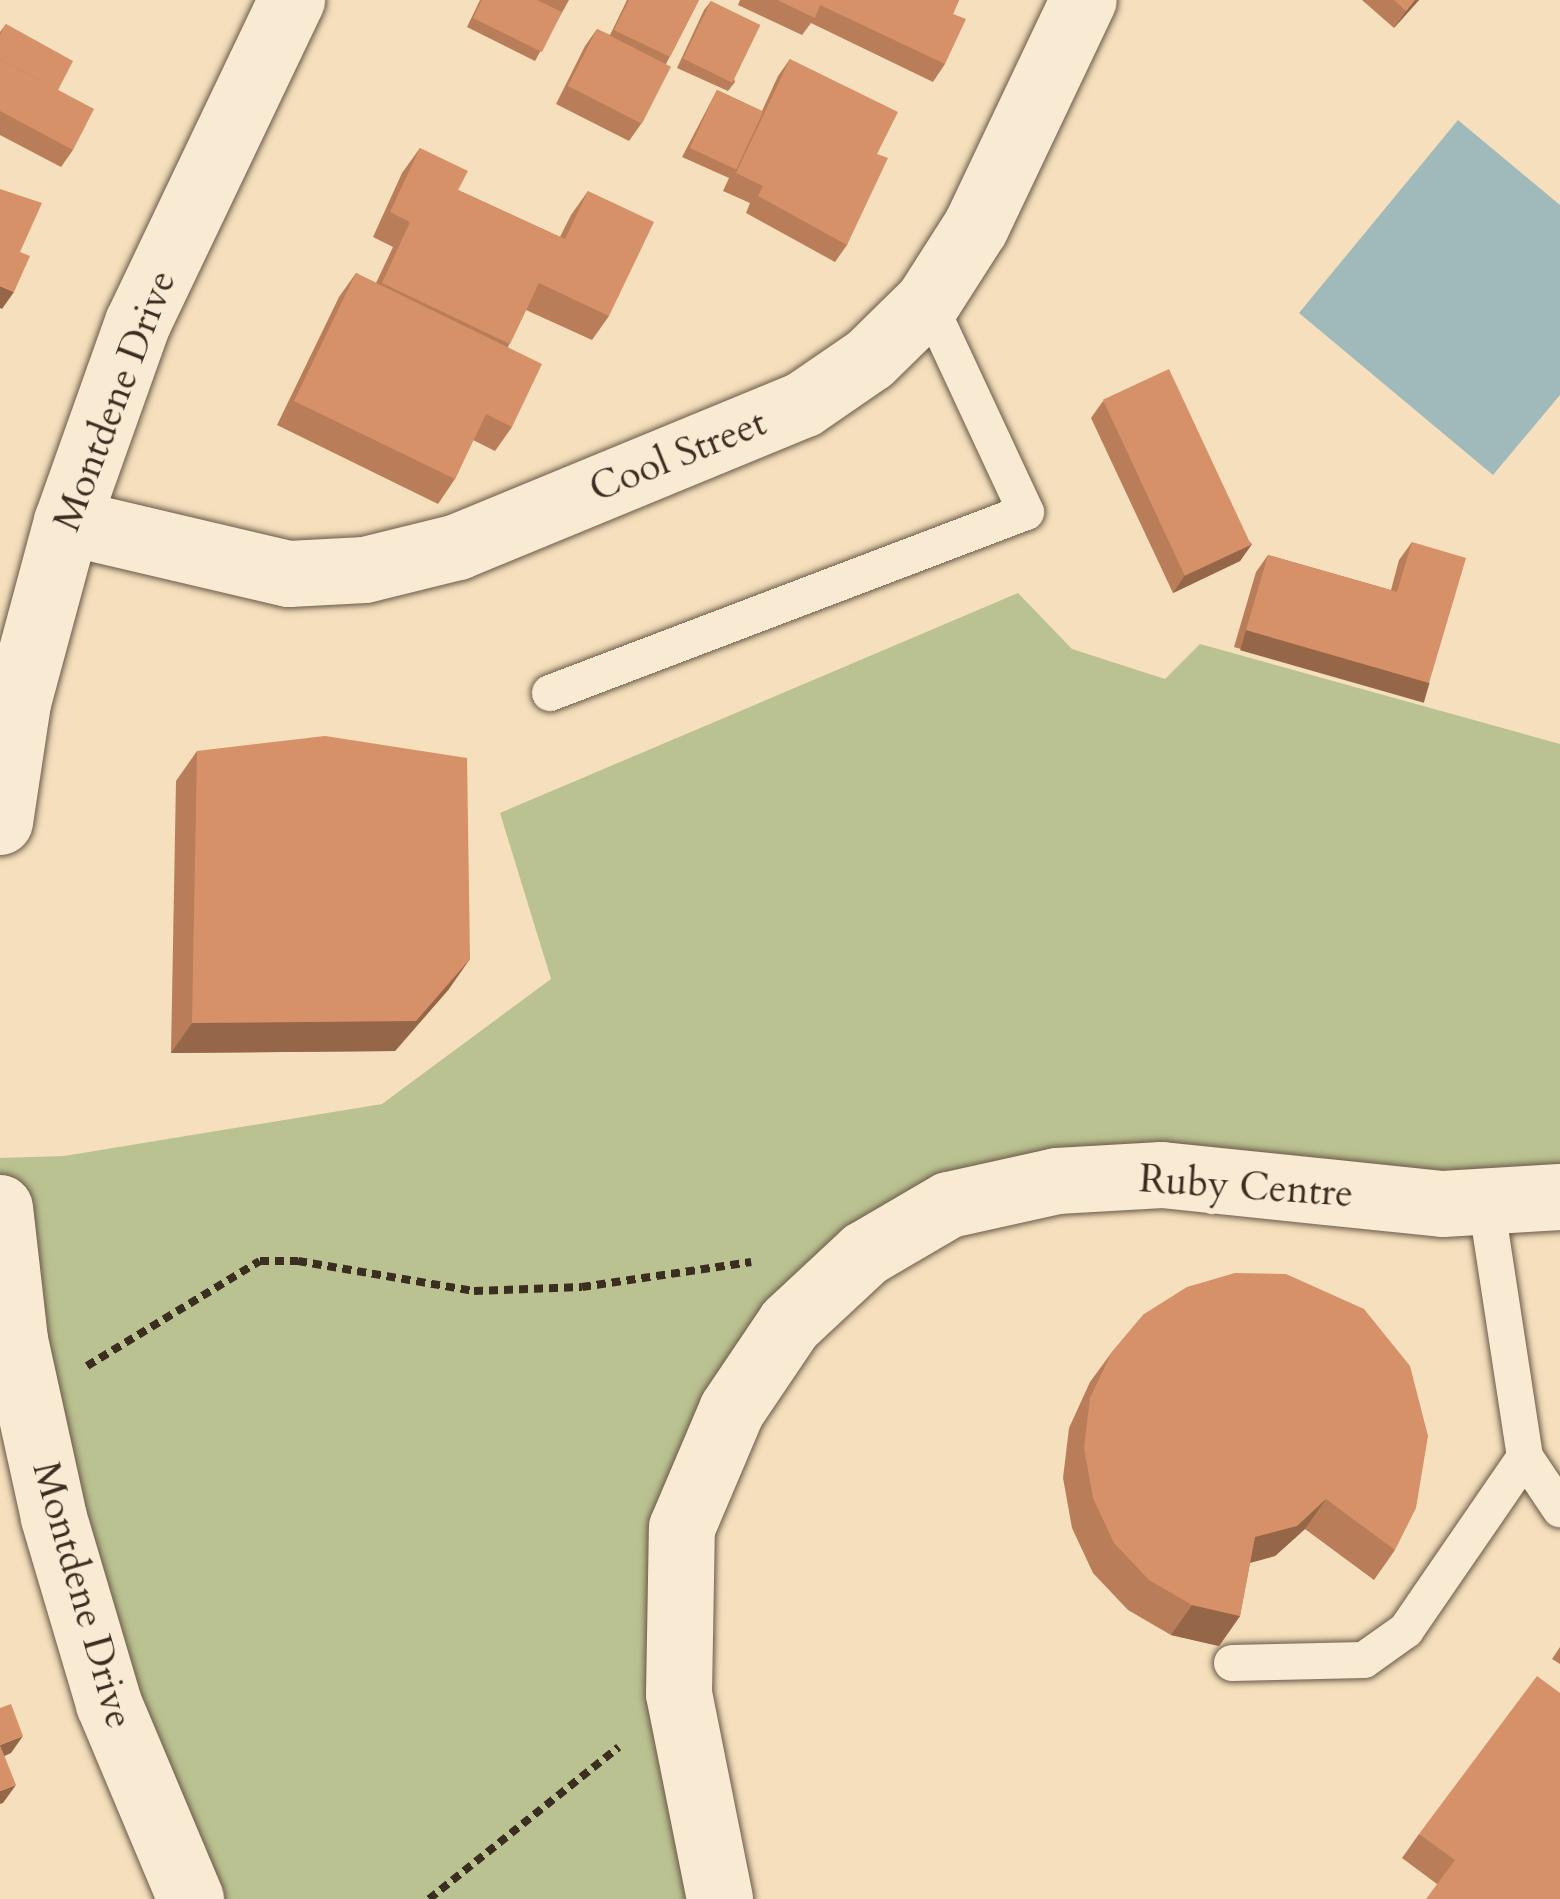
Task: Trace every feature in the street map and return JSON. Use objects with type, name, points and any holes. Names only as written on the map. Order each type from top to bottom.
[{"type":"street","name":"Montdene Drive","points":[[0,822],[17,704],[67,522],[138,323],[292,0]]},
{"type":"street","name":"Cool Street","points":[[67,522],[289,574],[365,570],[458,547],[803,405],[870,359],[928,302],[976,227],[1084,0]]},
{"type":"street","name":"Ruby Centre","points":[[720,1899],[679,1694],[682,1528],[731,1410],[790,1324],[865,1255],[949,1204],[1057,1181],[1162,1175],[1486,1202],[1560,1197]]},
{"type":"street","name":"Montdene Drive","points":[[0,1208],[28,1402],[109,1704],[191,1899]]},
{"type":"lane","points":[[550,693],[1025,512],[928,302]]},
{"type":"lane","points":[[1486,1202],[1525,1457],[1560,1509]]},
{"type":"lane","points":[[1232,1663],[1364,1660],[1406,1630],[1525,1457]]},
{"type":"path","points":[[28,1402],[260,1262],[298,1261],[474,1291],[582,1288],[765,1259]]},
{"type":"path","points":[[429,1899],[542,1814],[679,1694]]},
{"type":"green space","points":[[1018,593],[1072,649],[1165,679],[1200,644],[1560,744],[1560,1203],[1162,1178],[867,1255],[684,1529],[722,1899],[193,1899],[0,1204],[0,1158],[64,1156],[382,1104],[551,979],[500,813]]},
{"type":"water","points":[[1458,120],[1560,205],[1560,395],[1493,475],[1299,313]]},
{"type":"building","points":[[482,0],[537,0],[562,12],[542,52],[473,18]]},
{"type":"building","points":[[629,0],[699,0],[670,57],[614,30]]},
{"type":"building","points":[[777,0],[959,0],[953,14],[966,19],[945,64],[820,5],[815,18]]},
{"type":"building","points":[[1394,0],[1415,0],[1406,11]]},
{"type":"building","points":[[711,1],[760,25],[732,83],[683,59]]},
{"type":"building","points":[[6,24],[73,61],[58,90],[0,59],[0,35]]},
{"type":"building","points":[[597,29],[671,67],[642,124],[568,86]]},
{"type":"building","points":[[0,59],[94,109],[73,150],[0,111]]},
{"type":"building","points":[[790,59],[898,112],[877,154],[888,158],[847,245],[758,196],[763,186],[736,173]]},
{"type":"building","points":[[717,90],[763,112],[736,170],[690,148]]},
{"type":"building","points":[[420,148],[468,171],[458,190],[565,239],[588,191],[654,222],[609,316],[539,283],[510,344],[382,283],[410,222],[390,212]]},
{"type":"building","points":[[0,189],[42,203],[20,252],[30,256],[14,292],[0,286]]},
{"type":"building","points":[[356,273],[542,364],[512,427],[486,414],[455,479],[294,401]]},
{"type":"building","points":[[1169,369],[1251,545],[1185,576],[1103,400]]},
{"type":"building","points":[[1412,542],[1466,558],[1429,683],[1246,630],[1268,555],[1397,592]]},
{"type":"building","points":[[325,736],[467,758],[470,959],[416,1021],[192,1023],[197,751]]},
{"type":"building","points":[[1235,1273],[1286,1274],[1364,1309],[1410,1366],[1428,1436],[1416,1508],[1395,1550],[1326,1499],[1297,1526],[1255,1537],[1240,1616],[1192,1605],[1149,1580],[1114,1543],[1093,1498],[1084,1448],[1090,1398],[1112,1352],[1144,1314],[1187,1287]]},
{"type":"building","points":[[1537,1676],[1560,1693],[1560,1899],[1426,1899],[1455,1860],[1419,1834]]},
{"type":"building","points":[[11,1704],[23,1736],[0,1745],[0,1708]]},
{"type":"building","points":[[0,1745],[16,1785],[0,1791]]}]
